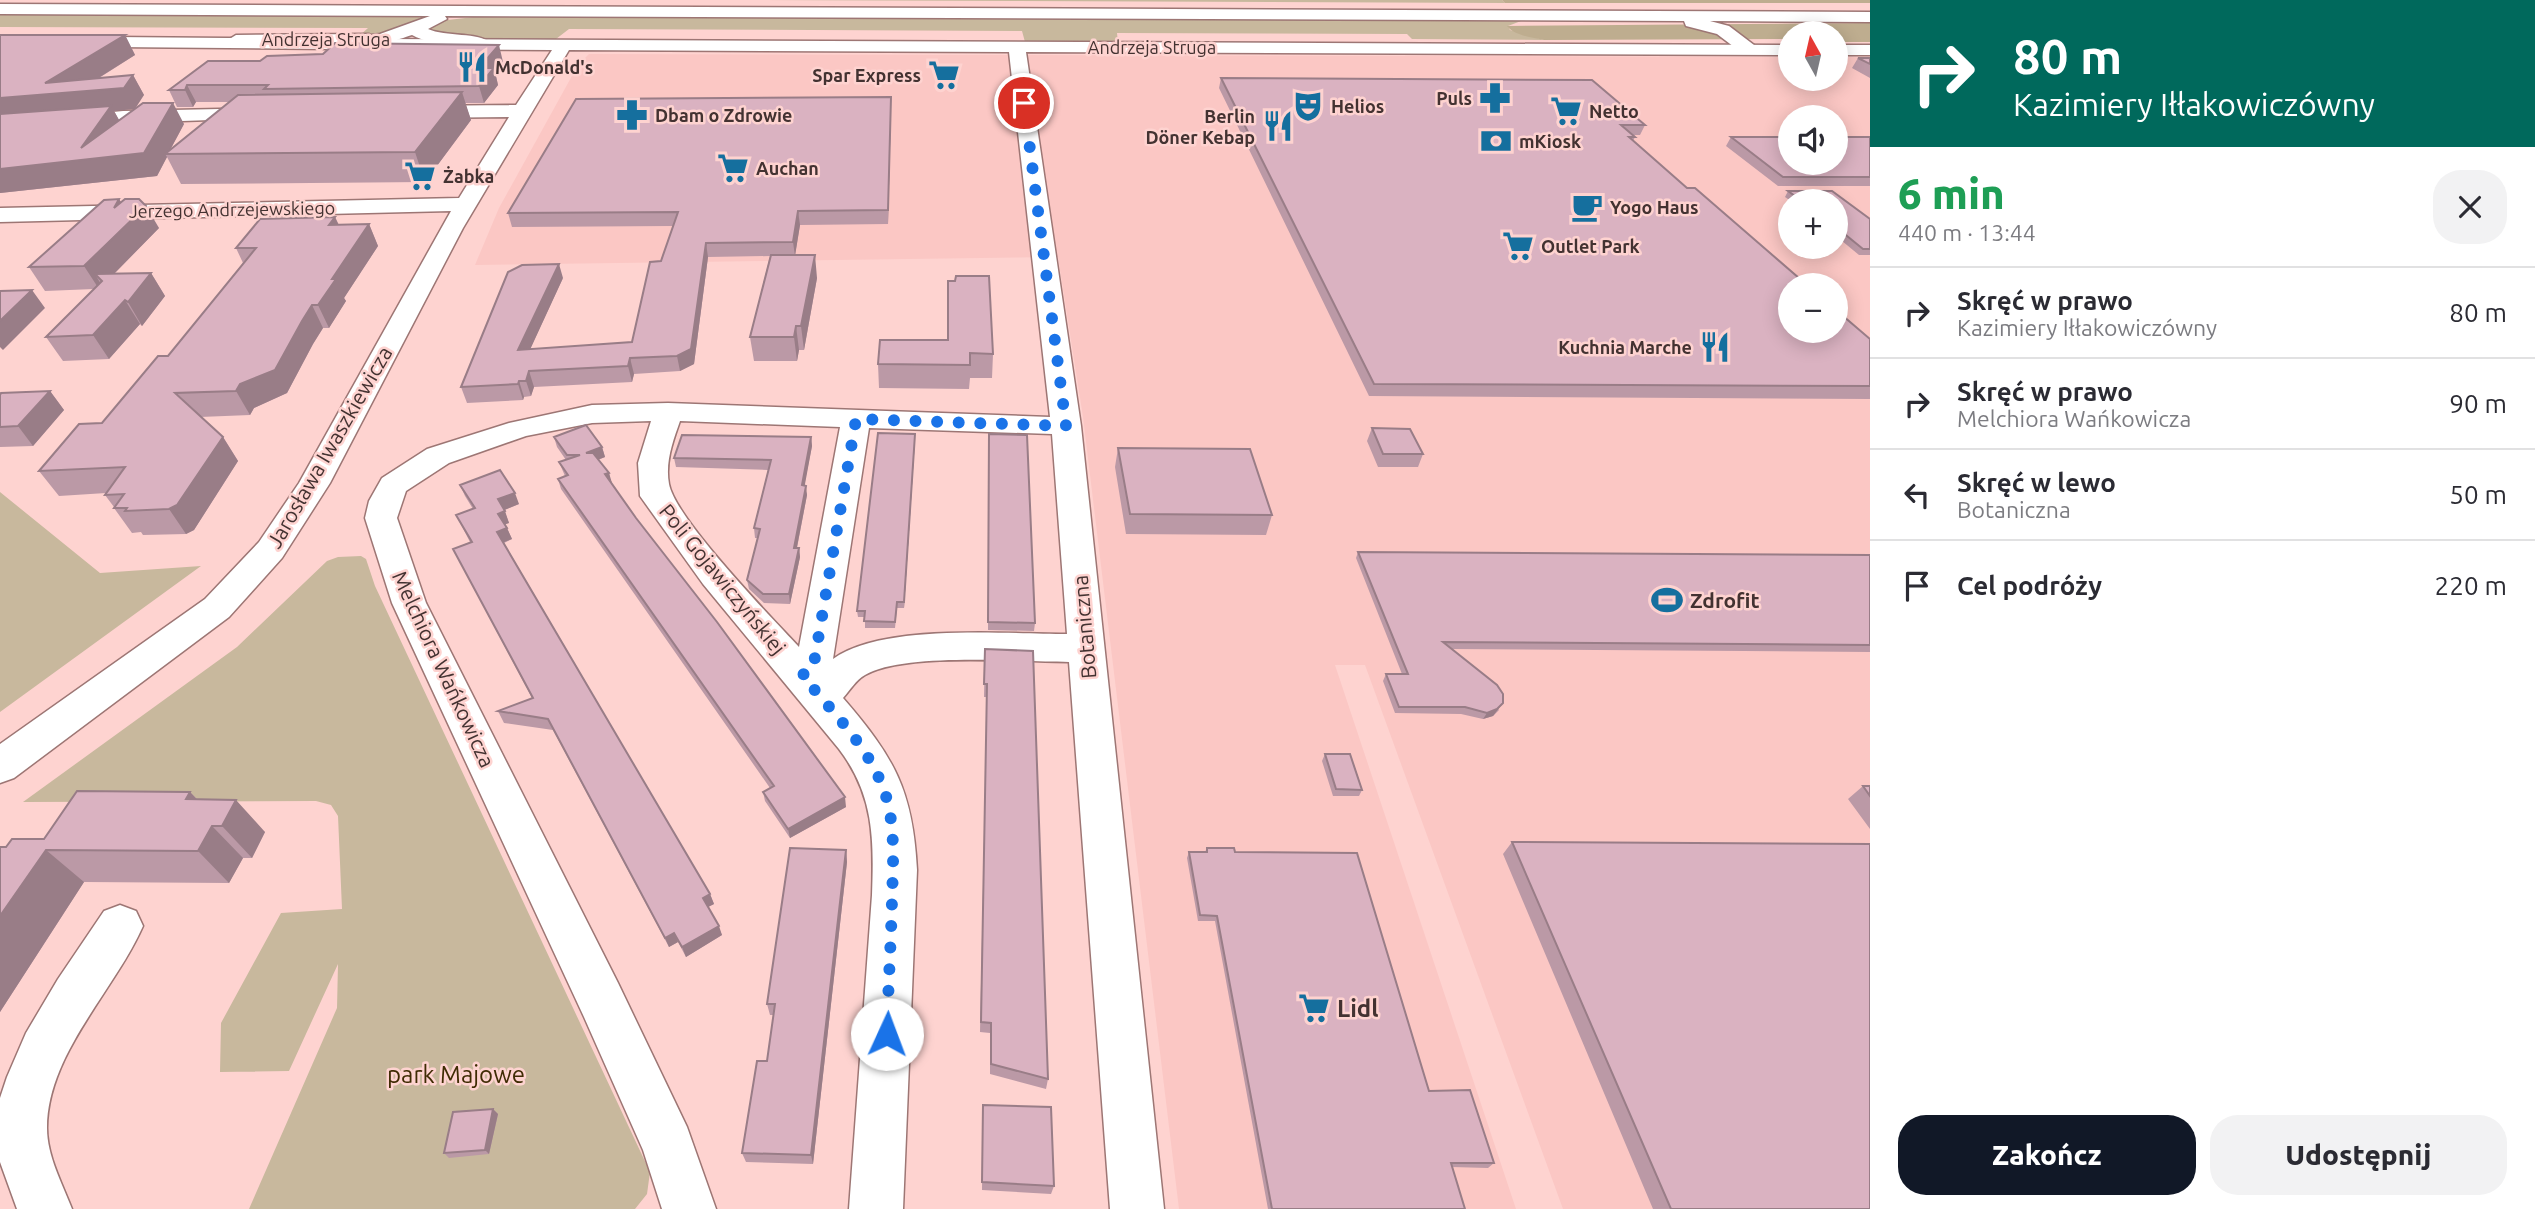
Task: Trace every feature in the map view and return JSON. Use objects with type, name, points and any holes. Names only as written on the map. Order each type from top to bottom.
[{"type":"main road","name":"Andrzeja Struga","points":[[0,0],[1870,8]]},
{"type":"main road","points":[[480,0],[586,2]]},
{"type":"main road","name":"Andrzeja Struga","points":[[0,9],[1870,16]]},
{"type":"main road","points":[[335,44],[383,39],[421,24],[479,14],[604,11]]},
{"type":"main road","points":[[1589,15],[1661,18],[1696,23],[1723,30],[1748,49]]},
{"type":"main road","points":[[421,24],[419,32],[429,38],[481,43]]},
{"type":"main road","name":"Andrzeja Struga","points":[[0,41],[335,44]]},
{"type":"street","name":"Andrzeja Struga","points":[[138,42],[383,39],[564,44],[1778,50]]},
{"type":"street","name":"Andrzeja Struga","points":[[335,44],[513,43]]},
{"type":"street","name":"Jarosława Iwaszkiewicza","points":[[0,766],[206,616],[254,573],[272,550],[303,501],[464,204],[564,44]]},
{"type":"street","name":"Botaniczna","points":[[1017,46],[1066,426],[1137,1209]]},
{"type":"street","points":[[1848,50],[1870,50]]},
{"type":"street","points":[[402,112],[521,111]]},
{"type":"street","points":[[0,129],[137,116],[285,114]]},
{"type":"street","name":"Jerzego Andrzejewskiego","points":[[0,215],[464,204]]},
{"type":"street","name":"Melchiora Wańkowicza","points":[[689,1209],[668,1146],[601,1000],[479,742],[409,603],[381,518],[393,485],[438,456],[473,442],[557,419],[592,414],[668,412],[1066,426]]},
{"type":"street","name":"Poli Gojawiczyńskiej","points":[[668,412],[651,464],[651,480],[656,496],[721,582],[811,686],[859,747],[879,777],[893,829],[891,941],[876,1209]]},
{"type":"street","points":[[811,686],[856,419]]},
{"type":"street","points":[[811,686],[852,665],[886,654],[944,649],[1086,648]]},
{"type":"street","points":[[45,1209],[31,1180],[21,1128],[25,1092],[56,1030],[120,926]]},
{"type":"shaded area","points":[[1502,0],[1870,0],[1870,3],[1505,3]]},
{"type":"shaded area","points":[[1848,23],[1870,23],[1870,42],[1848,42]]},
{"type":"shaded area","points":[[1778,24],[1778,39],[1544,40],[1519,34],[1507,26]]},
{"type":"shaded area","points":[[589,54],[1778,57],[1778,91],[1848,91],[1848,57],[1870,57],[1870,1209],[1563,1209],[1365,665],[1335,665],[1516,1209],[1179,1209],[1083,417],[1058,257],[475,265],[499,208],[578,65]]},
{"type":"green space","points":[[760,0],[1502,0],[1505,3]]},
{"type":"green space","points":[[0,12],[436,14],[433,18],[390,34],[358,37],[368,28],[0,27]]},
{"type":"green space","points":[[861,16],[1521,21],[1508,26],[1510,30],[1544,40],[1412,39],[1407,34],[1117,33],[1118,43],[1025,42],[1022,31],[569,29],[556,39],[450,38],[429,34],[425,27],[439,21],[474,17]]},
{"type":"green space","points":[[0,492],[100,573],[201,566],[0,712]]},
{"type":"green space","name":"park Majowe","points":[[361,556],[366,559],[375,586],[650,1172],[647,1194],[635,1209],[249,1209],[337,1008],[338,964],[289,1071],[220,1072],[221,1023],[281,913],[342,909],[338,816],[331,805],[316,801],[23,802],[237,647],[327,561],[338,557]]},
{"type":"building","points":[[0,35],[125,35],[45,83],[133,75],[124,88],[0,98]]},
{"type":"building","points":[[335,43],[499,45],[479,68],[494,68],[479,86],[264,89],[268,85],[187,85],[185,90],[169,90],[208,61],[260,61],[267,56],[323,54]]},
{"type":"building","points":[[1858,58],[1870,58],[1870,64]]},
{"type":"building","name":"Outlet Park","points":[[1221,78],[1592,80],[1645,125],[1621,125],[1635,137],[1629,137],[1687,188],[1695,188],[1793,273],[1778,273],[1778,343],[1848,343],[1848,320],[1870,339],[1870,386],[1374,384]]},
{"type":"building","points":[[462,92],[415,152],[165,154],[238,95]]},
{"type":"building","points":[[891,97],[888,210],[798,211],[793,242],[706,243],[691,349],[677,356],[630,358],[628,366],[529,371],[526,381],[519,381],[518,384],[461,387],[508,272],[522,265],[559,264],[518,350],[632,342],[650,262],[661,261],[678,212],[508,213],[576,99]]},
{"type":"building","points":[[143,103],[173,103],[144,153],[0,169],[0,114],[111,106],[81,148]]},
{"type":"building","points":[[1731,137],[1778,137],[1778,173]]},
{"type":"building","points":[[1848,137],[1870,137],[1870,177],[1780,175],[1848,175]]},
{"type":"building","points":[[119,199],[114,208],[125,199],[139,199],[146,206],[84,266],[29,267],[104,200]]},
{"type":"building","points":[[1848,203],[1870,219],[1870,249],[1863,249],[1848,237]]},
{"type":"building","points":[[335,217],[329,225],[369,224],[318,305],[312,305],[275,370],[240,384],[236,391],[175,393],[223,437],[177,505],[169,509],[125,511],[127,508],[114,508],[124,494],[105,495],[125,467],[39,471],[79,424],[102,423],[158,356],[168,356],[256,248],[236,248],[260,219]]},
{"type":"building","points":[[771,255],[815,255],[801,326],[796,326],[794,337],[750,337]]},
{"type":"building","points":[[151,273],[128,302],[125,300],[93,335],[46,337],[102,281],[95,274]]},
{"type":"building","points":[[956,276],[989,276],[993,354],[970,353],[970,365],[878,364],[880,340],[948,340],[948,281],[955,281]]},
{"type":"building","points":[[32,290],[0,321],[0,291]]},
{"type":"building","points":[[50,391],[18,426],[0,427],[1,393]]},
{"type":"building","points":[[586,425],[602,447],[586,453],[593,453],[609,473],[605,474],[636,518],[717,622],[845,797],[788,829],[763,792],[774,786],[558,479],[568,475],[559,462],[580,455],[567,455],[554,437]]},
{"type":"building","points":[[1372,428],[1410,429],[1423,454],[1383,454]]},
{"type":"building","points":[[878,433],[915,434],[904,602],[897,602],[895,622],[864,621],[865,611],[857,611]]},
{"type":"building","points":[[989,434],[1027,435],[1035,623],[988,622]]},
{"type":"building","points":[[682,435],[811,437],[802,485],[806,486],[794,548],[799,548],[789,594],[763,594],[747,580],[760,529],[754,528],[771,460],[674,458]]},
{"type":"building","points":[[1118,448],[1250,449],[1272,515],[1130,514]]},
{"type":"building","points":[[500,470],[515,493],[498,499],[505,511],[498,514],[507,528],[497,532],[710,894],[703,898],[719,926],[682,947],[674,933],[665,938],[548,719],[498,711],[533,698],[453,549],[472,542],[456,515],[475,508],[460,485]]},
{"type":"building","points":[[1358,552],[1870,555],[1870,645],[1443,642],[1497,685],[1503,694],[1503,703],[1487,713],[1465,707],[1399,707],[1386,674],[1408,674]]},
{"type":"building","points":[[985,649],[1033,651],[1048,1079],[991,1064],[991,1023],[981,1022],[987,684],[984,684]]},
{"type":"building","points":[[1325,754],[1350,754],[1362,790],[1336,789]]},
{"type":"building","points":[[1863,786],[1870,786],[1870,796]]},
{"type":"building","points":[[77,791],[190,792],[186,799],[236,800],[222,826],[212,826],[198,851],[46,850],[0,916],[0,847],[6,847],[12,839],[44,839]]},
{"type":"building","points":[[1512,842],[1870,844],[1870,1209],[1671,1209]]},
{"type":"building","points":[[790,848],[846,850],[811,1155],[742,1153],[757,1061],[767,1061],[775,1004],[767,1004]]},
{"type":"building","name":"Lidl","points":[[1207,848],[1234,848],[1235,852],[1357,853],[1429,1091],[1470,1090],[1494,1163],[1451,1163],[1465,1209],[1272,1209],[1217,916],[1200,915],[1189,852],[1207,852]]},
{"type":"building","points":[[983,1105],[1051,1107],[1054,1186],[982,1182]]},
{"type":"building","points":[[493,1109],[485,1150],[444,1153],[453,1112]]},
{"type":"place","name":"McDonald's","points":[[472,67]]},
{"type":"place","name":"Spar Express","points":[[944,75]]},
{"type":"place","name":"Puls","points":[[1495,98]]},
{"type":"place","name":"Helios","points":[[1308,106]]},
{"type":"place","name":"Netto","points":[[1566,111]]},
{"type":"place","name":"Dbam o Zdrowie","points":[[632,115]]},
{"type":"place","name":"Berlin Döner Kebap","points":[[1278,126]]},
{"type":"place","name":"mKiosk","points":[[1496,141]]},
{"type":"place","name":"Auchan","points":[[733,168]]},
{"type":"place","name":"Żabka","points":[[420,176]]},
{"type":"place","name":"Yogo Haus","points":[[1587,207]]},
{"type":"place","name":"Outlet Park","points":[[1518,246]]},
{"type":"place","name":"Kuchnia Marche","points":[[1715,347]]},
{"type":"place","name":"Zdrofit","points":[[1667,600]]},
{"type":"place","name":"Lidl","points":[[1314,1008]]},
{"type":"route","points":[[887,1034],[893,859],[893,829],[887,801],[879,777],[859,747],[802,675],[813,669],[856,419],[1066,426],[1024,103]]}]
